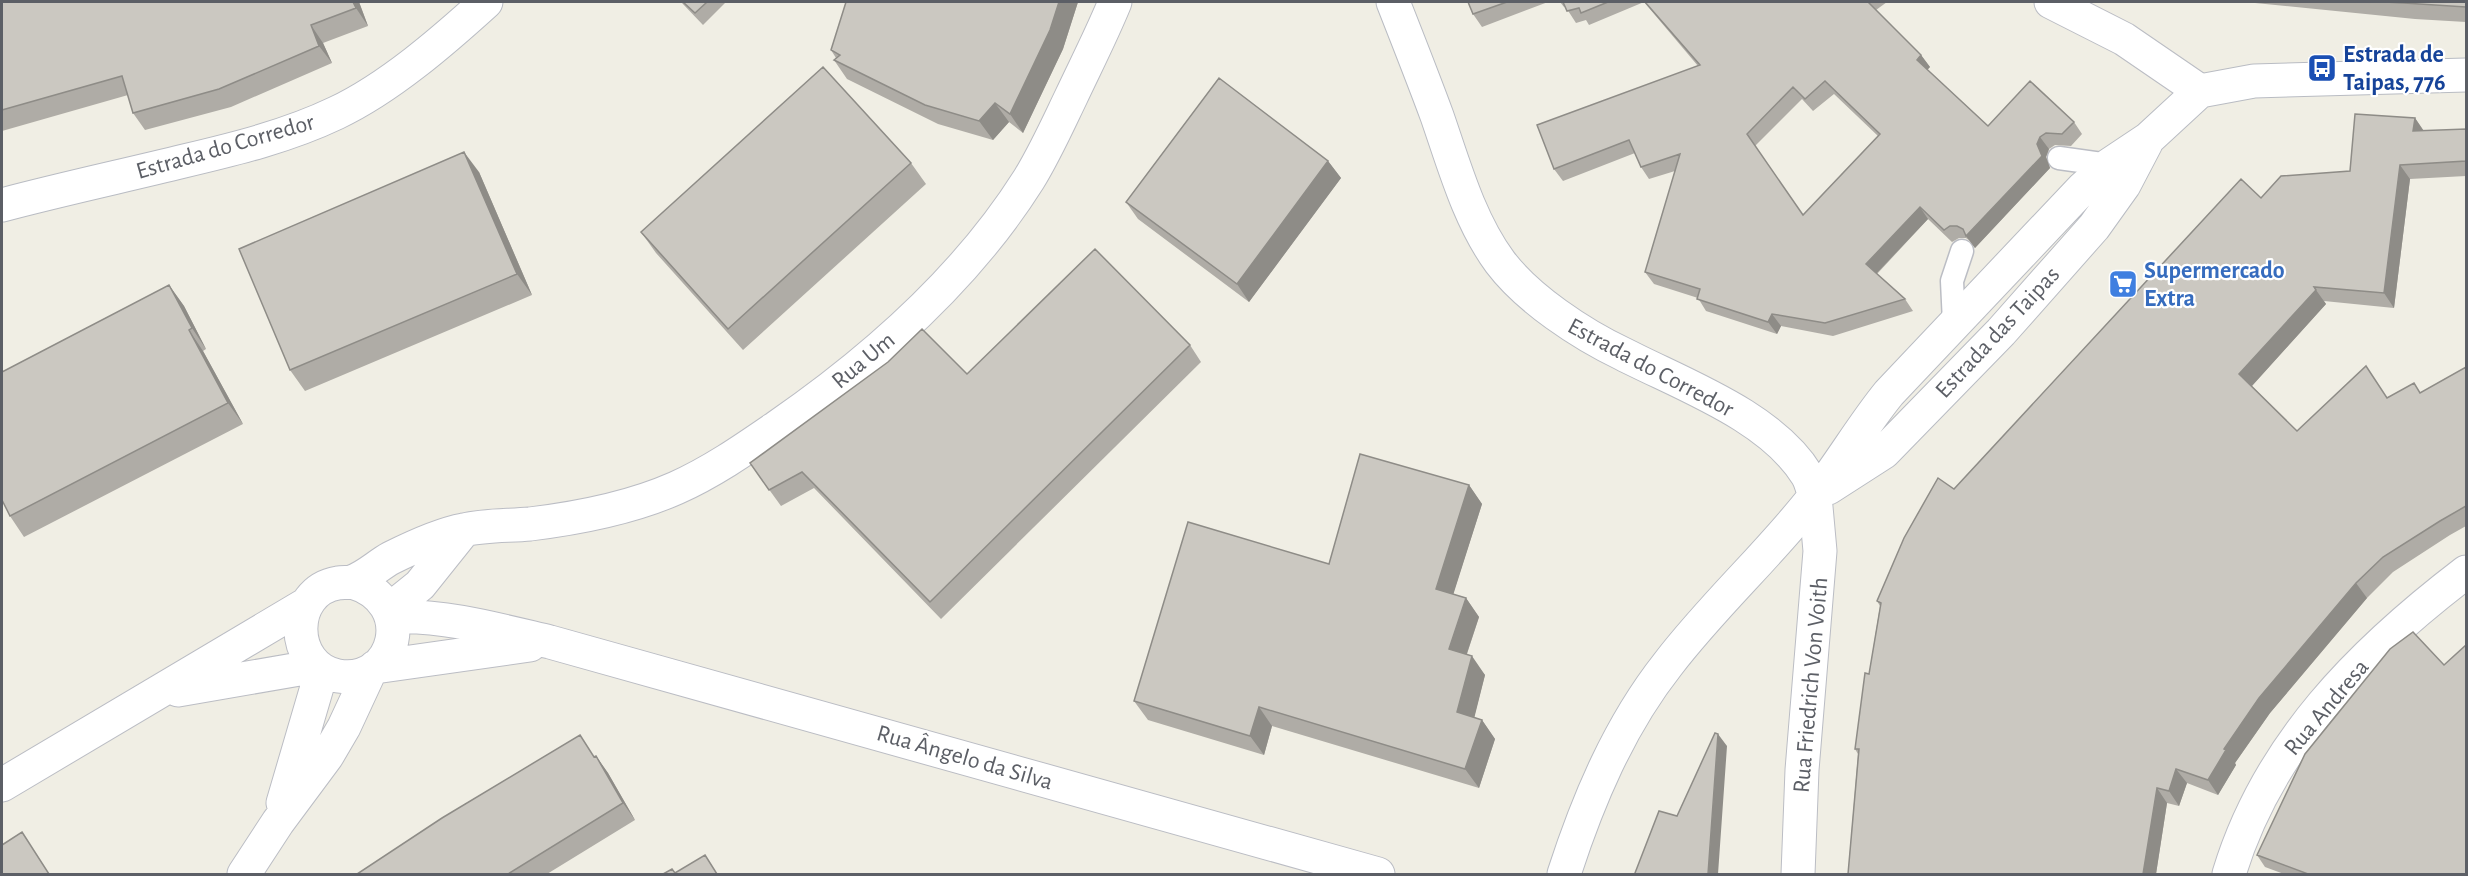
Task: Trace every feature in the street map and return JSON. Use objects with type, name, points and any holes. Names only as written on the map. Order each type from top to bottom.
[{"type":"street","name":"Estrada do Corredor","points":[[2,205],[218,153],[275,136],[337,113],[381,86],[486,2]]},
{"type":"street","name":"Rua Um","points":[[352,582],[390,558],[464,530],[547,522],[610,510],[675,488],[740,453],[869,359],[935,296],[984,241],[1029,178],[1060,121],[1115,2]]},
{"type":"street","name":"Estrada do Corredor","points":[[1394,2],[1462,187],[1478,224],[1500,262],[1559,317],[1625,356],[1700,389],[1750,421],[1785,448],[1808,476],[1815,496]]},
{"type":"street","points":[[2052,2],[2124,39],[2200,91],[2254,81],[2466,75]]},
{"type":"street","name":"Estrada das Taipas","points":[[1564,874],[1581,823],[1606,763],[1662,673],[1815,496],[1862,427],[1889,393],[2083,188],[2109,165],[2148,139],[2200,91]]},
{"type":"street","name":"Estrada das Taipas","points":[[1815,496],[1884,452],[2001,333],[2094,226],[2124,185],[2148,139]]},
{"type":"street","name":"Rua Friedrich Von Voith","points":[[1798,874],[1802,770],[1820,551],[1815,496]]},
{"type":"street","points":[[391,613],[420,585],[464,530]]},
{"type":"street","name":"Rua Andresa","points":[[2229,874],[2238,843],[2258,799],[2291,743],[2323,703],[2375,649],[2425,604],[2466,572]]},
{"type":"street","points":[[2,785],[306,605],[318,592],[334,583],[352,582],[376,592],[391,613],[394,635],[388,653],[372,669],[327,756],[278,822],[244,874]]},
{"type":"street","points":[[306,605],[300,621],[300,637],[306,653],[319,668],[338,676],[354,676],[372,669]]},
{"type":"street","name":"Rua Ângelo da Silva","points":[[391,613],[437,619],[550,642],[1378,874]]},
{"type":"street","name":"Rua Ângelo da Silva","points":[[372,669],[550,642]]},
{"type":"street","points":[[158,694],[319,668]]},
{"type":"street","points":[[278,822],[319,668]]},
{"type":"lane","points":[[2059,158],[2109,165]]},
{"type":"lane","points":[[1954,323],[1953,280],[1962,251]]},
{"type":"building","points":[[2,2],[353,2],[356,8],[311,25],[319,46],[219,89],[133,113],[122,76],[2,110]]},
{"type":"building","points":[[683,2],[707,2],[695,13]]},
{"type":"building","points":[[846,2],[1059,2],[1050,30],[1010,114],[995,103],[979,121],[925,105],[834,60],[840,55],[831,50]]},
{"type":"building","points":[[1468,2],[1507,2],[1473,14]]},
{"type":"building","points":[[1563,2],[1608,2],[1581,13],[1579,8],[1567,11]]},
{"type":"building","points":[[1645,2],[1868,2],[1921,55],[1917,60],[1988,126],[2030,81],[2074,122],[2062,134],[2046,133],[2040,137],[2037,144],[2042,156],[1966,236],[1963,229],[1957,226],[1950,226],[1944,230],[1920,207],[1866,264],[1905,299],[1825,323],[1772,314],[1768,322],[1697,299],[1700,289],[1645,272],[1680,154],[1641,167],[1629,140],[1554,169],[1537,125],[1700,65]],"holes":[[[1825,81],[1880,134],[1803,215],[1747,134],[1793,87],[1805,99]]]},
{"type":"building","points":[[2384,2],[2466,2],[2466,7],[2404,3]]},
{"type":"building","points":[[823,67],[911,163],[728,329],[641,232]]},
{"type":"building","points":[[1219,78],[1328,161],[1237,284],[1126,202]]},
{"type":"building","points":[[2355,114],[2415,118],[2413,131],[2466,129],[2466,161],[2400,165],[2384,293],[2314,287],[2316,290],[2239,374],[2297,431],[2366,366],[2387,398],[2414,383],[2420,393],[2466,367],[2466,506],[2383,557],[2356,583],[2259,698],[2224,749],[2226,750],[2208,780],[2176,769],[2169,791],[2157,788],[2143,874],[1848,874],[1859,749],[1855,749],[1865,673],[1869,674],[1881,603],[1877,601],[1904,538],[1938,478],[1954,489],[2241,179],[2261,198],[2281,176],[2350,171]]},
{"type":"building","points":[[464,152],[517,274],[290,370],[239,249]]},
{"type":"building","points":[[1095,249],[1190,345],[930,602],[802,472],[769,490],[750,463],[888,362],[922,329],[967,374]]},
{"type":"building","points":[[169,285],[192,328],[189,330],[228,403],[10,516],[2,500],[2,372]]},
{"type":"building","points":[[1360,454],[1469,485],[1436,589],[1466,598],[1449,649],[1472,656],[1457,712],[1482,720],[1465,769],[1259,707],[1250,736],[1134,701],[1188,522],[1329,564]]},
{"type":"building","points":[[2413,632],[2444,665],[2466,645],[2466,874],[2308,874],[2257,855],[2305,754],[2390,649]]},
{"type":"building","points":[[1715,733],[1718,734],[1708,874],[1635,873],[1659,811],[1677,816]]},
{"type":"building","points":[[580,735],[594,757],[596,756],[623,803],[508,874],[357,874],[442,818]]},
{"type":"building","points":[[22,832],[49,874],[2,874],[2,845]]},
{"type":"building","points":[[705,855],[717,874],[663,874],[672,869],[675,873]]},
{"type":"place","name":"Estrada de Taipas, 776","points":[[2322,68]]},
{"type":"place","name":"Supermercado Extra","points":[[2123,284]]}]
